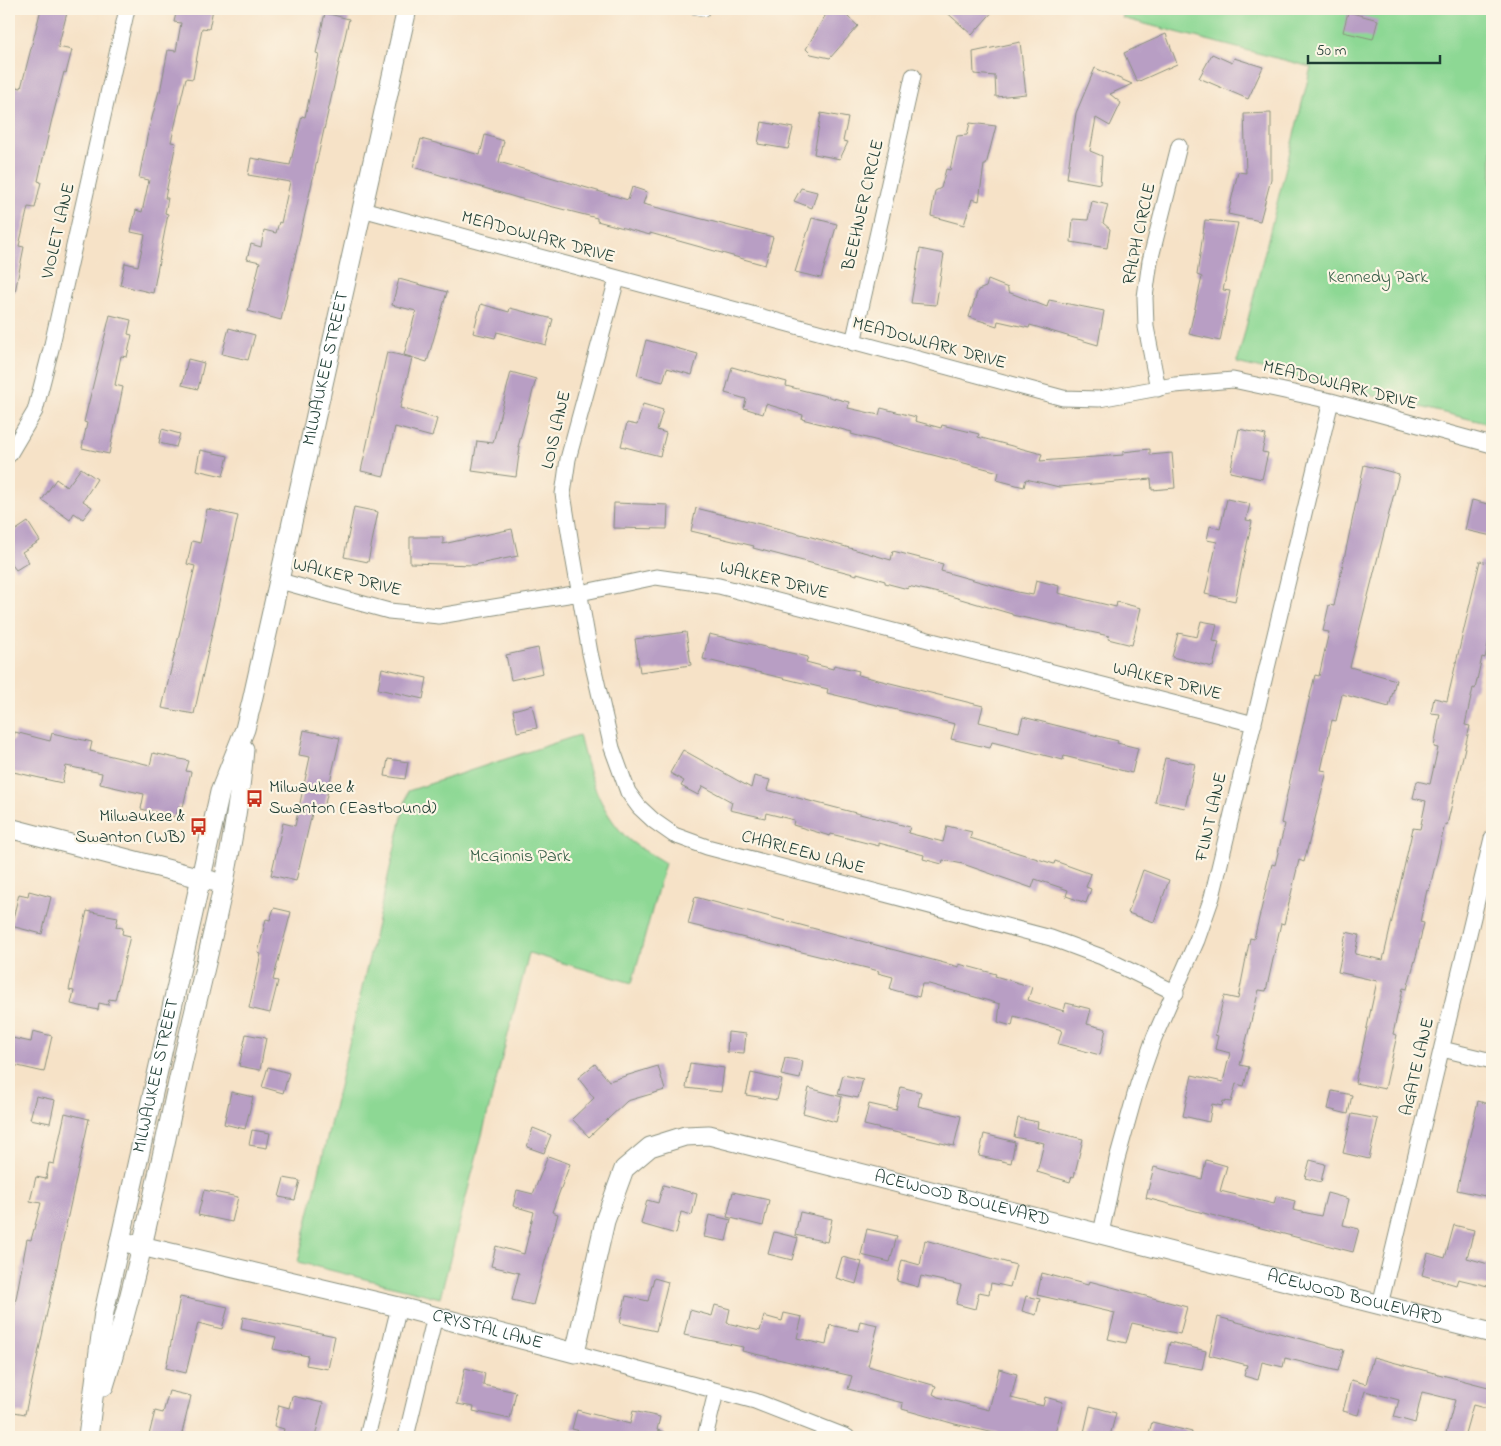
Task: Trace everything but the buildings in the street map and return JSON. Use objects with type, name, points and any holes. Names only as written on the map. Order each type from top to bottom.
[{"type":"street","name":"VIOLET LANE","points":[[9,455],[36,411],[52,349],[127,9]]},
{"type":"street","name":"MILWAUKEE STREET","points":[[89,1433],[104,1312],[220,792],[245,729],[407,9]]},
{"type":"street","name":"BEEHNER CIRCLE","points":[[853,343],[913,76]]},
{"type":"street","name":"RALPH CIRCLE","points":[[1158,389],[1146,327],[1145,296],[1150,261],[1179,146]]},
{"type":"street","name":"MEADOWLARK DRIVE","points":[[362,209],[853,343],[1063,398],[1099,399],[1215,380],[1233,380],[1331,401],[1492,445]]},
{"type":"street","name":"LOIS LANE","points":[[580,593],[563,494],[568,460],[582,402],[617,279]]},
{"type":"street","name":"FLINT LANE","points":[[1101,1233],[1117,1160],[1138,1084],[1154,1038],[1176,993],[1212,897],[1331,401]]},
{"type":"street","name":"WALKER DRIVE","points":[[280,580],[388,611],[439,616],[580,593],[656,577],[719,586],[1254,724]]},
{"type":"street","name":"CHARLEEN LANE","points":[[580,593],[590,653],[612,748],[628,792],[654,821],[674,835],[707,847],[1051,938],[1102,957],[1176,993]]},
{"type":"street","name":"MILWAUKEE STREET","points":[[89,1433],[120,1336],[223,883],[240,796],[245,729]]},
{"type":"street","points":[[9,828],[223,883]]},
{"type":"street","name":"AGATE LANE","points":[[1380,1305],[1492,838]]},
{"type":"street","points":[[1442,1049],[1492,1061]]},
{"type":"street","name":"ACEWOOD BOULEVARD","points":[[575,1353],[605,1221],[624,1169],[650,1147],[684,1136],[709,1135],[1492,1333]]},
{"type":"street","name":"CRYSTAL LANE","points":[[120,1241],[435,1316],[755,1401],[847,1437]]},
{"type":"street","points":[[367,1437],[399,1307]]},
{"type":"street","points":[[406,1437],[435,1316]]},
{"type":"street","points":[[705,1437],[716,1392]]},
{"type":"lane","points":[[689,9],[705,12],[706,9]]},
{"type":"shaded area","points":[[1492,398],[1492,445],[1483,443]]},
{"type":"green space","name":"Kennedy Park","points":[[1125,9],[1492,9],[1492,398],[1486,423],[1237,363],[1311,67],[1122,18]]},
{"type":"green space","name":"McGinnis Park","points":[[579,735],[595,789],[616,826],[630,841],[665,863],[632,983],[529,953],[440,1298],[298,1262],[408,791]]},
{"type":"place","name":"Milwaukee & Swanton (Eastbound)","points":[[255,798]]},
{"type":"place","name":"Milwaukee & Swanton (WB)","points":[[199,827]]}]
